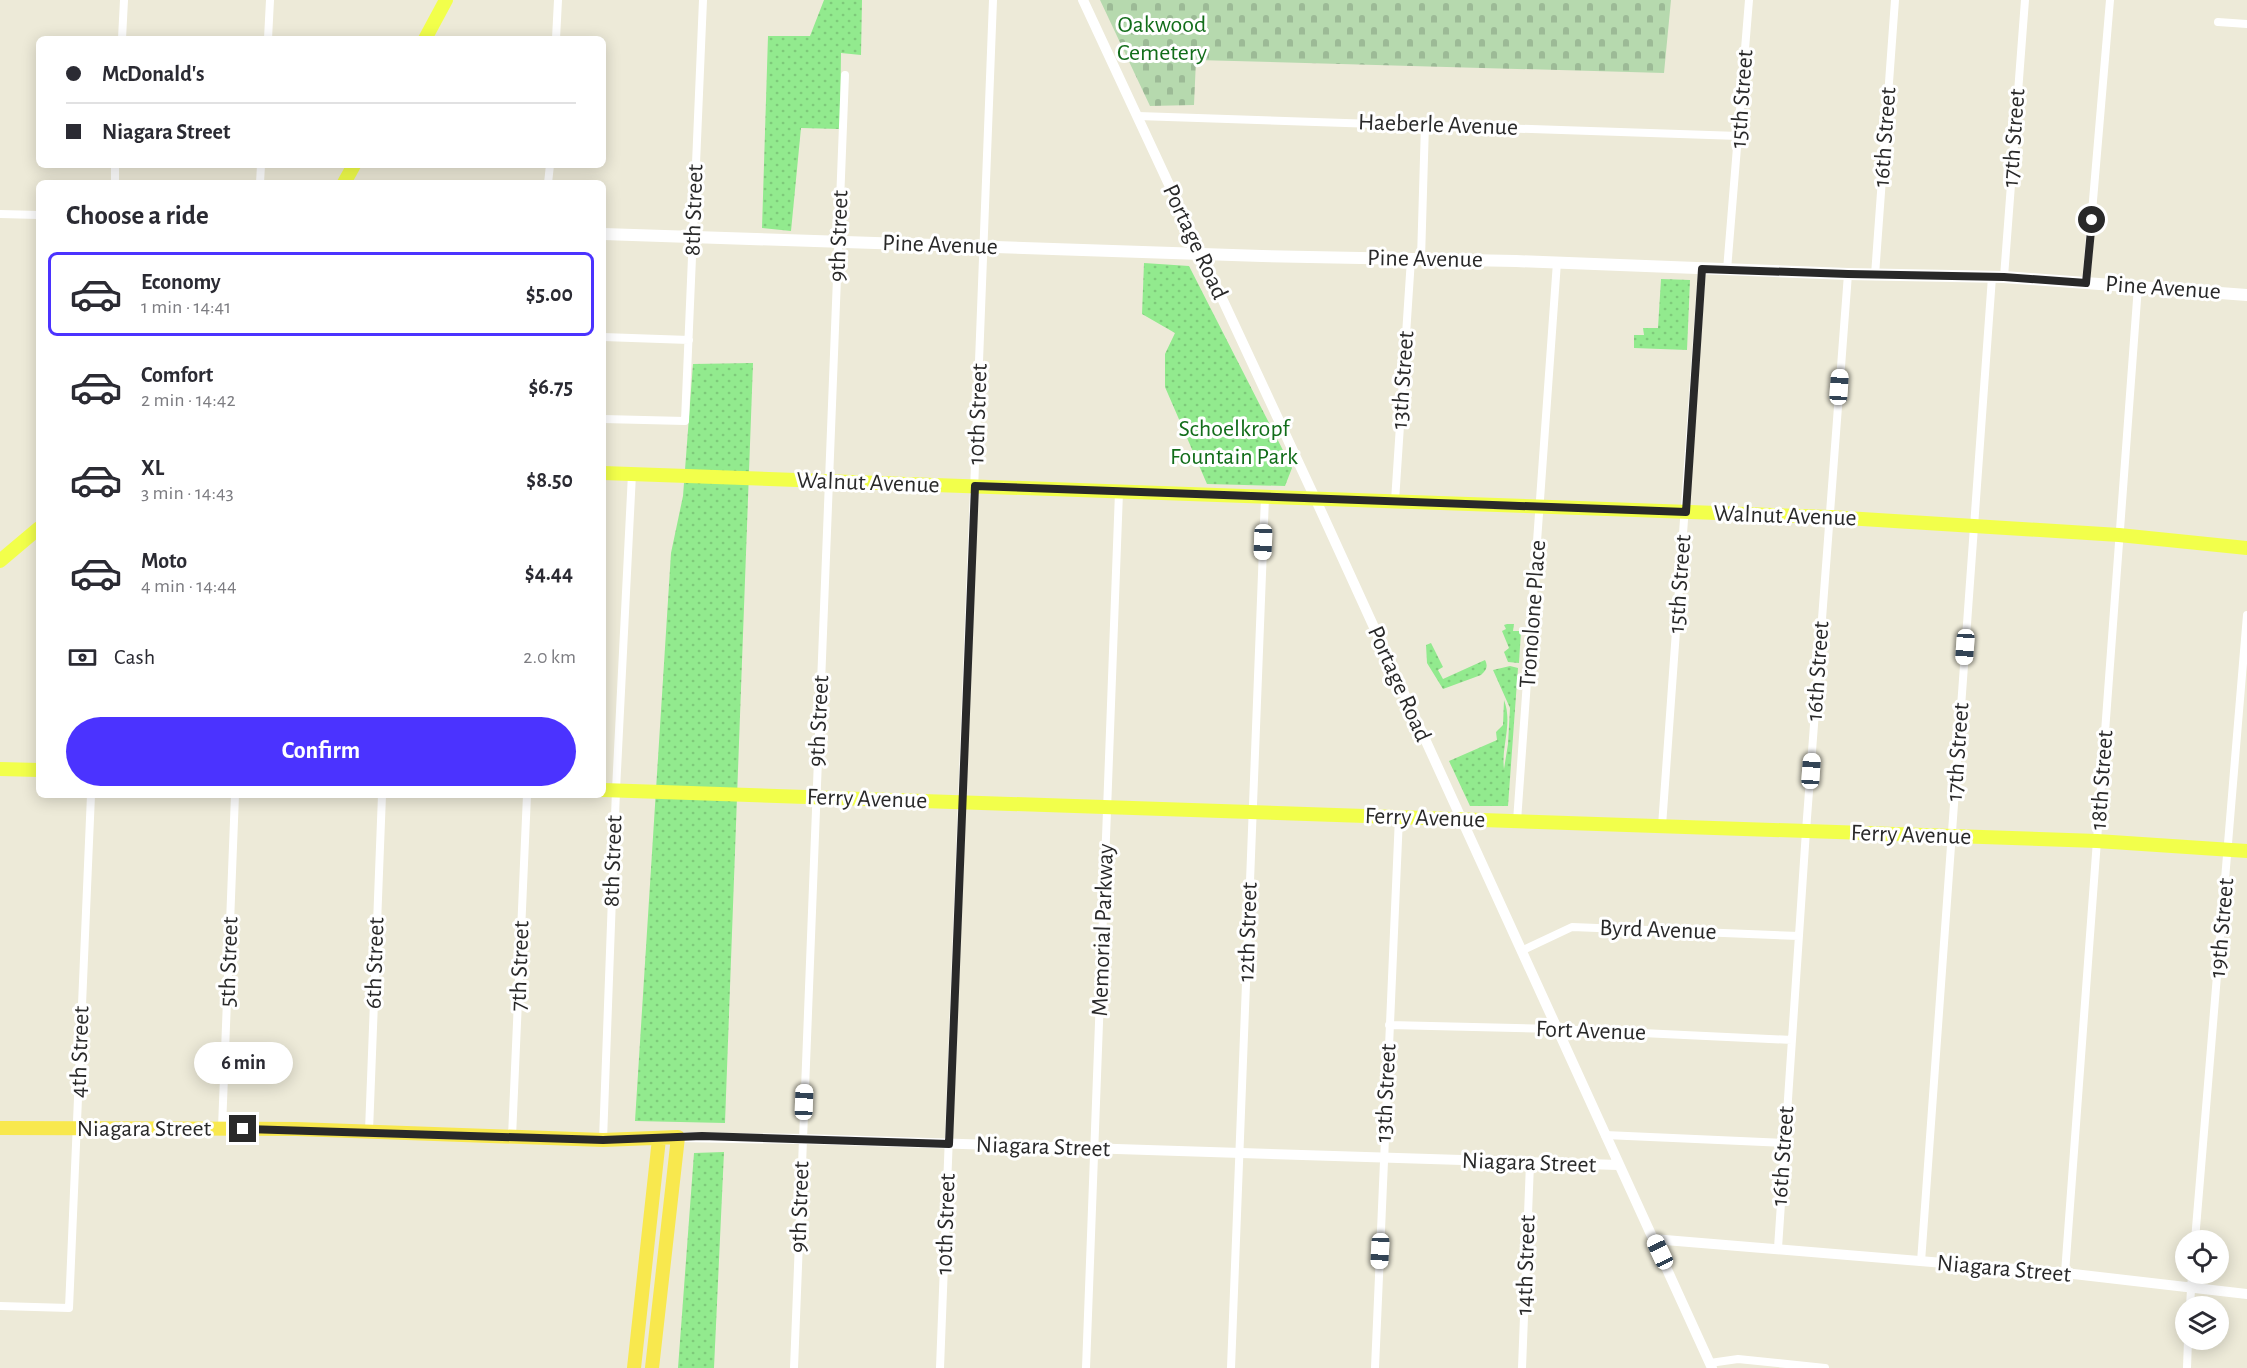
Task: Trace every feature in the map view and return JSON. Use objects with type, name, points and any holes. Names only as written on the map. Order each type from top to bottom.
[{"type":"highway","name":"Niagara Street","points":[[0,1128],[77,1130],[222,1128],[603,1140],[678,1137]]},
{"type":"highway","points":[[652,1368],[678,1137]]},
{"type":"highway","points":[[634,1368],[659,1138]]},
{"type":"main road","points":[[427,36],[446,0]]},
{"type":"main road","name":"Pine Avenue","points":[[606,234],[1998,277],[2247,295]]},
{"type":"main road","name":"Walnut Avenue","points":[[606,473],[1830,517],[2119,535],[2247,548]]},
{"type":"main road","points":[[0,561],[36,531]]},
{"type":"main road","points":[[0,769],[36,771]]},
{"type":"main road","name":"Ferry Avenue","points":[[609,790],[2097,841],[2247,850]]},
{"type":"street","points":[[122,36],[124,0]]},
{"type":"street","points":[[268,36],[270,0]]},
{"type":"street","points":[[556,36],[558,0]]},
{"type":"street","name":"8th Street","points":[[606,418],[686,421],[703,0]]},
{"type":"street","name":"10th Street","points":[[940,1368],[993,0]]},
{"type":"street","name":"Portage Road","points":[[1083,0],[1315,498],[1711,1366]]},
{"type":"street","name":"15th Street","points":[[1728,270],[1749,0]]},
{"type":"street","name":"16th Street","points":[[1875,275],[1896,0]]},
{"type":"street","name":"17th Street","points":[[1921,1262],[1973,525],[2025,0]]},
{"type":"street","points":[[2086,283],[2110,0]]},
{"type":"street","points":[[2218,22],[2247,24]]},
{"type":"street","name":"9th Street","points":[[794,1368],[845,75]]},
{"type":"street","name":"Haeberle Avenue","points":[[1138,116],[1739,136]]},
{"type":"street","name":"13th Street","points":[[1395,501],[1425,124]]},
{"type":"street","points":[[0,214],[36,215]]},
{"type":"street","name":"Tronolone Place","points":[[1517,821],[1557,262]]},
{"type":"street","name":"15th Street","points":[[1662,826],[1702,269]]},
{"type":"street","name":"16th Street","points":[[1778,1248],[1806,831],[1848,274]]},
{"type":"street","name":"18th Street","points":[[2065,1273],[2138,286]]},
{"type":"street","points":[[606,337],[689,340]]},
{"type":"street","name":"8th Street","points":[[603,1140],[609,790],[632,474]]},
{"type":"street","name":"Memorial Parkway","points":[[1086,1368],[1119,492]]},
{"type":"street","name":"12th Street","points":[[1231,1368],[1265,497]]},
{"type":"street","name":"19th Street","points":[[2196,1230],[2247,615]]},
{"type":"street","name":"4th Street","points":[[0,1306],[69,1308],[91,798]]},
{"type":"street","name":"5th Street","points":[[222,1128],[235,798]]},
{"type":"street","name":"6th Street","points":[[369,1131],[382,798]]},
{"type":"street","name":"7th Street","points":[[512,1137],[526,798]]},
{"type":"street","name":"13th Street","points":[[1375,1368],[1399,817]]},
{"type":"street","name":"Byrd Avenue","points":[[1521,951],[1572,927],[1799,936]]},
{"type":"street","name":"Fort Avenue","points":[[1389,1025],[1557,1029],[1792,1040]]},
{"type":"street","points":[[1605,1135],[1784,1143]]},
{"type":"street","name":"Niagara Street","points":[[678,1137],[803,1139],[1618,1166]]},
{"type":"street","name":"14th Street","points":[[1522,1368],[1530,1163]]},
{"type":"street","name":"Niagara Street","points":[[1653,1239],[2065,1273],[2247,1294]]},
{"type":"street","points":[[2191,1284],[2191,1296]]},
{"type":"street","points":[[2187,1368],[2188,1350]]},
{"type":"street","points":[[1711,1366],[1738,1359],[1825,1368]]},
{"type":"green space","points":[[824,0],[862,0],[861,55],[841,53],[840,129],[801,128],[791,231],[762,228],[768,36],[810,36]]},
{"type":"green space","name":"Oakwood Cemetery","points":[[1100,0],[1671,0],[1664,73],[1196,60],[1194,105],[1150,106]]},
{"type":"green space","name":"Schoelkropf Fountain Park","points":[[1144,263],[1189,266],[1292,468],[1285,486],[1207,484],[1165,387],[1165,354],[1175,333],[1142,314]]},
{"type":"green space","points":[[1661,279],[1690,280],[1687,350],[1634,348],[1634,335],[1644,335],[1643,328],[1658,328]]},
{"type":"green space","points":[[753,363],[725,1123],[635,1121],[671,553],[683,496],[693,364]]},
{"type":"green space","points":[[1514,624],[1513,631],[1521,631],[1519,663],[1508,662],[1504,652],[1509,648],[1502,631],[1506,629],[1504,625]]},
{"type":"green space","points":[[1431,643],[1443,667],[1438,670],[1443,679],[1485,660],[1486,670],[1481,675],[1443,689],[1427,663],[1426,645]]},
{"type":"green space","points":[[1510,666],[1518,668],[1508,806],[1470,806],[1449,761],[1497,740],[1496,732],[1503,725],[1504,700],[1507,726],[1504,769],[1510,708],[1493,670]]},
{"type":"green space","points":[[724,1152],[714,1368],[678,1368],[694,1153]]},
{"type":"route","points":[[243,1129],[369,1131],[603,1140],[702,1136],[949,1144],[975,486],[1686,512],[1702,269],[2004,277],[2086,283],[2092,220]]}]
